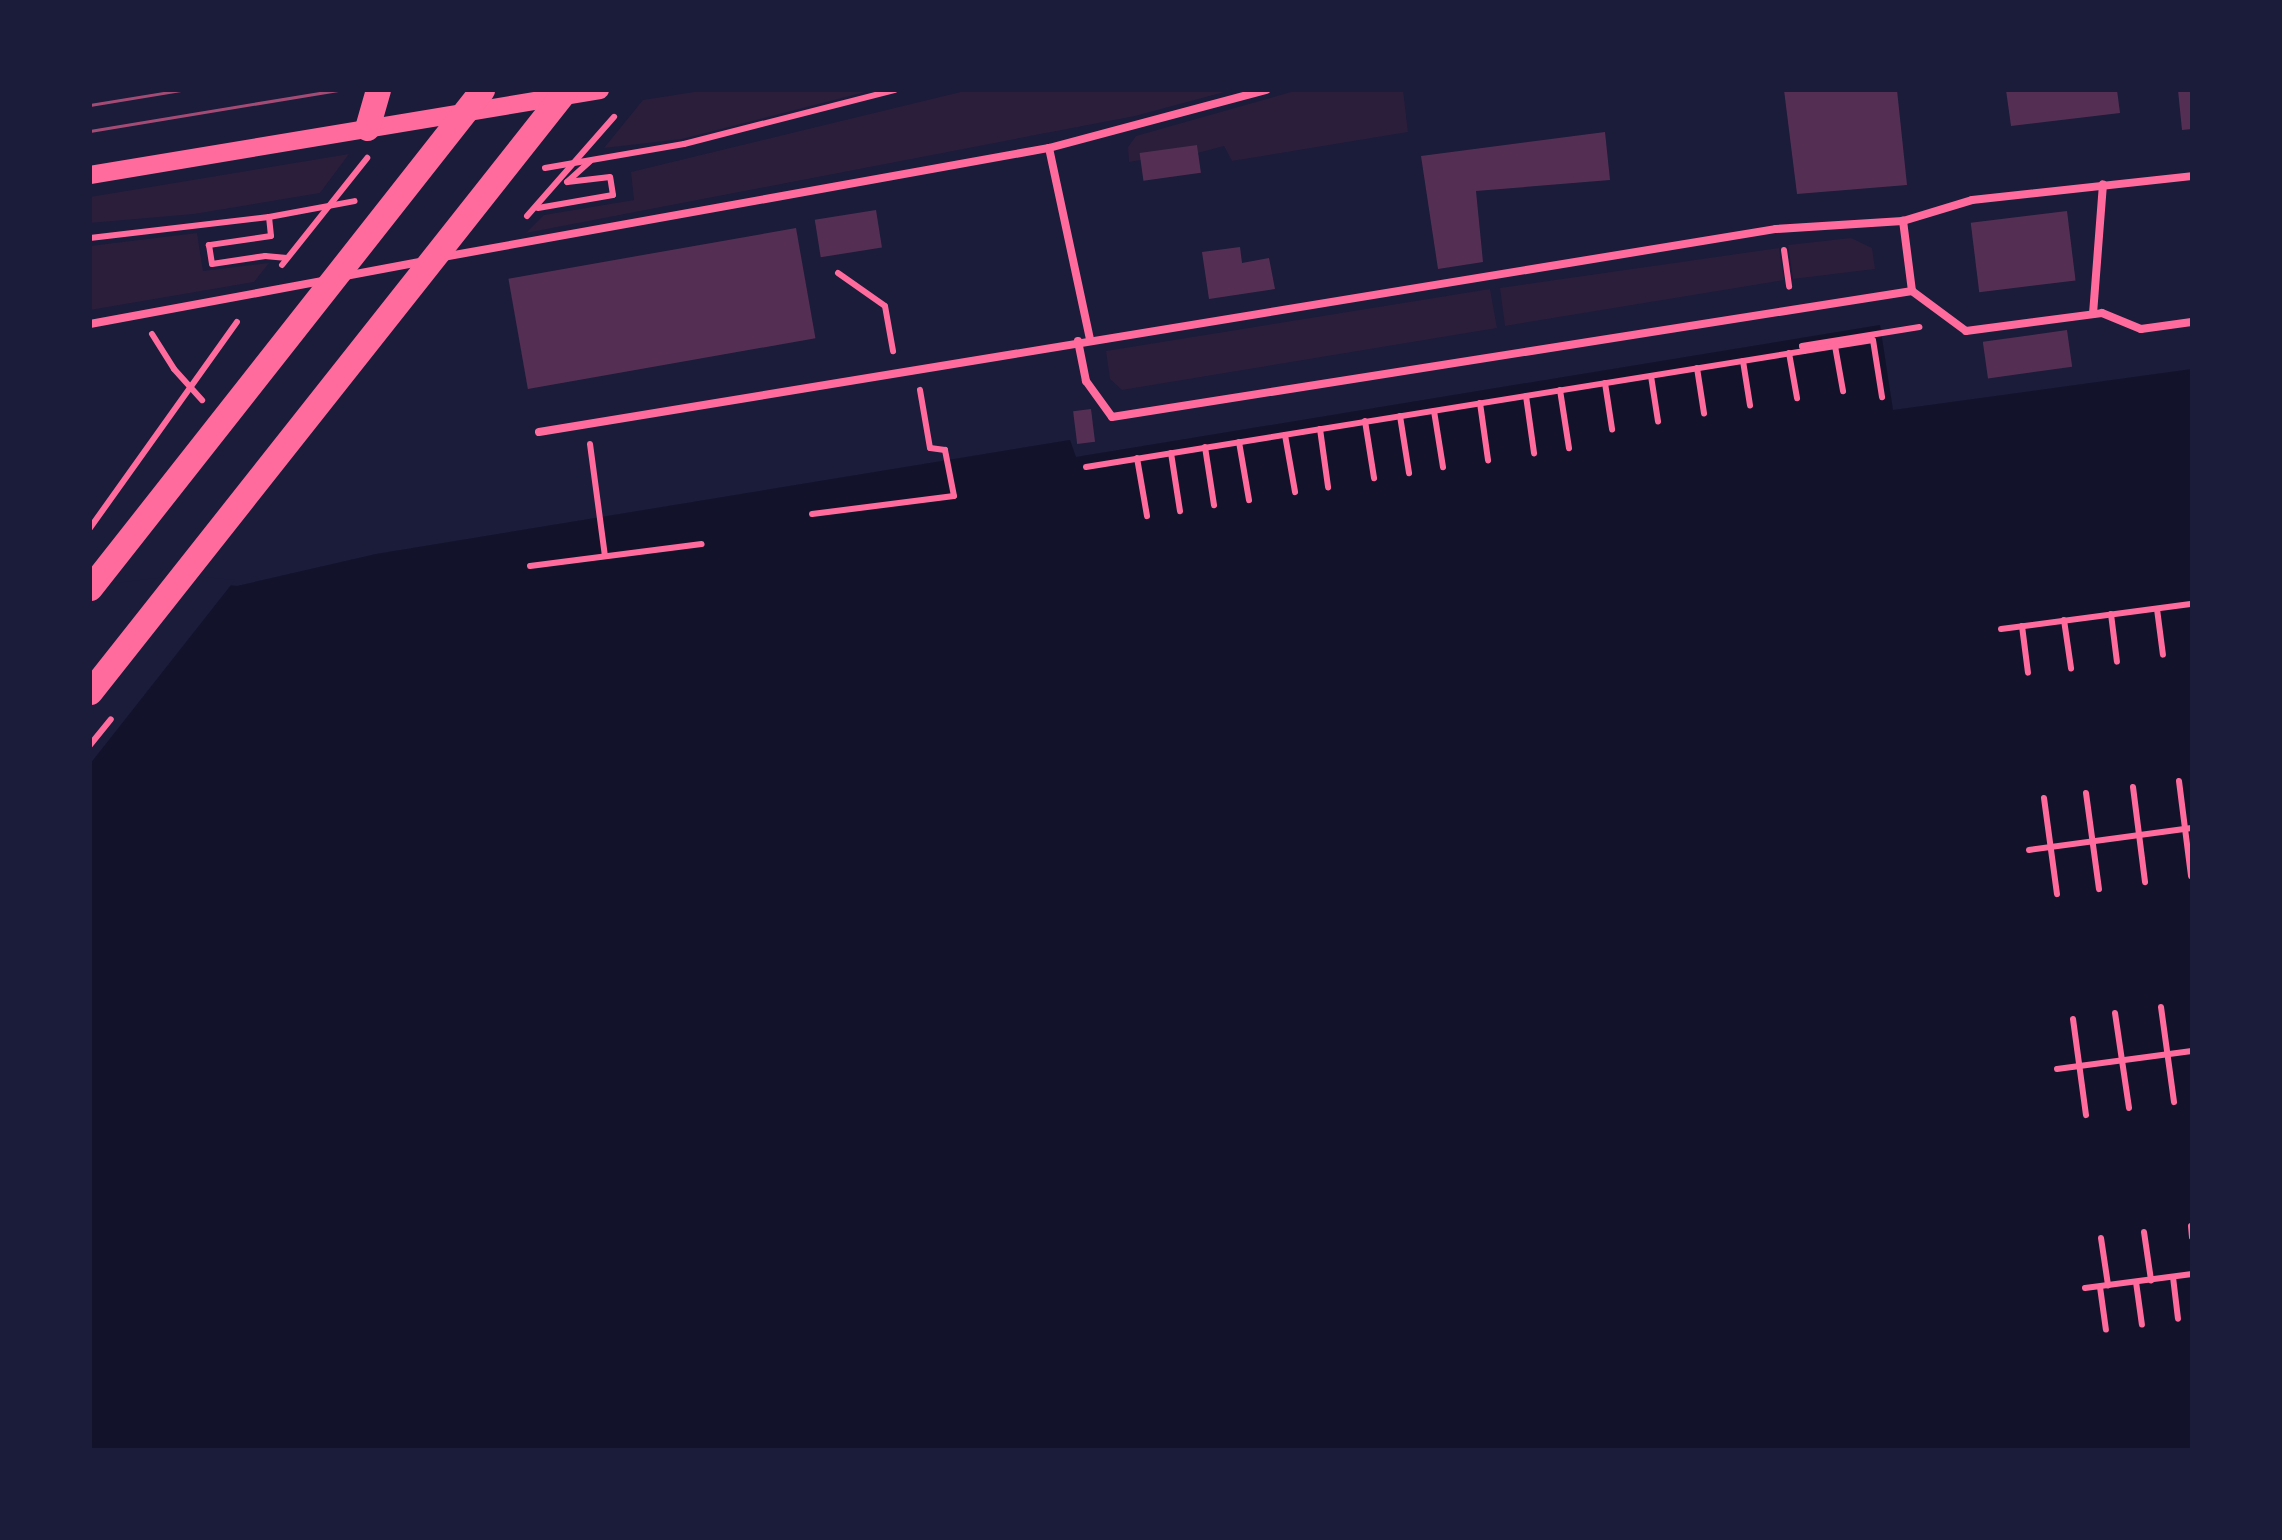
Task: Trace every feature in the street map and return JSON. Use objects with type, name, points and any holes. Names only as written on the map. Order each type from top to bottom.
[{"type":"main road","points":[[359,90],[367,128]]},
{"type":"main road","points":[[367,128],[378,90]]},
{"type":"main road","points":[[90,588],[482,90]]},
{"type":"main road","points":[[90,692],[566,90]]},
{"type":"street","points":[[90,175],[600,90]]},
{"type":"lane","points":[[90,324],[687,210],[1049,148],[1266,90]]},
{"type":"lane","points":[[1049,148],[1090,340]]},
{"type":"lane","points":[[539,432],[1782,228],[1903,220],[1972,200],[2192,176]]},
{"type":"lane","points":[[2093,314],[2103,184]]},
{"type":"lane","points":[[1903,220],[1912,291]]},
{"type":"lane","points":[[1078,342],[1086,382],[1112,417],[1912,291],[1966,331],[2093,314],[2141,329],[2192,322]]},
{"type":"path","points":[[684,144],[895,90]]},
{"type":"path","points":[[524,220],[625,103]]},
{"type":"path","points":[[535,208],[614,195],[610,177],[567,182],[591,160]]},
{"type":"path","points":[[90,238],[269,217],[360,200]]},
{"type":"path","points":[[269,217],[270,236],[209,245],[212,264],[265,256],[287,258]]},
{"type":"path","points":[[1782,228],[1793,309]]},
{"type":"path","points":[[838,273],[885,306],[896,372]]},
{"type":"path","points":[[140,316],[174,369],[212,411]]},
{"type":"path","points":[[1804,351],[1802,346],[1882,332]]},
{"type":"path","points":[[1086,466],[1872,340],[1882,397]]},
{"type":"path","points":[[1835,346],[1842,391]]},
{"type":"path","points":[[1789,354],[1796,398]]},
{"type":"path","points":[[1743,361],[1750,405]]},
{"type":"path","points":[[812,514],[954,496],[946,450],[930,448],[916,368]]},
{"type":"path","points":[[1698,368],[1704,413]]},
{"type":"path","points":[[1651,376],[1658,421]]},
{"type":"path","points":[[1605,383],[1612,429]]},
{"type":"path","points":[[1560,390],[1569,448]]},
{"type":"path","points":[[1526,396],[1534,453]]},
{"type":"path","points":[[1480,404],[1488,460]]},
{"type":"path","points":[[1434,410],[1443,468]]},
{"type":"path","points":[[1400,416],[1409,474]]},
{"type":"path","points":[[1365,422],[1374,478]]},
{"type":"path","points":[[1320,429],[1328,487]]},
{"type":"path","points":[[1285,435],[1295,492]]},
{"type":"path","points":[[1240,442],[1249,500]]},
{"type":"path","points":[[1205,447],[1214,505]]},
{"type":"path","points":[[1171,452],[1180,511]]},
{"type":"path","points":[[1137,458],[1147,516]]},
{"type":"path","points":[[592,477],[606,556]]},
{"type":"path","points":[[530,566],[702,544]]},
{"type":"path","points":[[2001,629],[2192,604]]},
{"type":"path","points":[[2157,609],[2162,655]]},
{"type":"path","points":[[2111,614],[2117,662]]},
{"type":"path","points":[[2064,620],[2070,668]]},
{"type":"path","points":[[2022,626],[2028,674]]},
{"type":"path","points":[[90,745],[114,715]]},
{"type":"path","points":[[2179,781],[2189,829],[2192,876]]},
{"type":"path","points":[[2133,786],[2146,882]]},
{"type":"path","points":[[2086,793],[2099,888]]},
{"type":"path","points":[[2044,798],[2056,894]]},
{"type":"path","points":[[2029,850],[2189,829]]},
{"type":"path","points":[[2161,1007],[2174,1102]]},
{"type":"path","points":[[2115,1013],[2130,1108]]},
{"type":"path","points":[[2073,1019],[2086,1115]]},
{"type":"path","points":[[2057,1069],[2192,1051]]},
{"type":"path","points":[[2191,1226],[2192,1238]]},
{"type":"path","points":[[2144,1232],[2151,1280]]},
{"type":"path","points":[[2101,1238],[2106,1330]]},
{"type":"path","points":[[2086,1288],[2192,1274]]},
{"type":"path","points":[[2173,1277],[2178,1319]]},
{"type":"path","points":[[2136,1282],[2142,1325]]},
{"type":"shaded area","points":[[707,90],[873,90],[682,139],[604,148],[643,100]]},
{"type":"shaded area","points":[[969,90],[1232,90],[1135,116],[526,233],[544,215],[634,200],[631,172]]},
{"type":"shaded area","points":[[1298,90],[1403,90],[1408,132],[1232,161],[1224,146],[1198,153],[1197,145],[1141,154],[1141,160],[1129,162],[1128,147],[1136,136]]},
{"type":"shaded area","points":[[349,154],[320,193],[194,214],[90,223],[90,197]]},
{"type":"shaded area","points":[[197,233],[203,271],[269,263],[254,282],[90,310],[90,246]]},
{"type":"shaded area","points":[[1851,238],[1872,248],[1875,269],[1793,279],[1788,245]]},
{"type":"shaded area","points":[[1779,248],[1784,280],[1505,326],[1500,288]]},
{"type":"shaded area","points":[[1490,289],[1497,328],[1122,390],[1110,379],[1106,351]]},
{"type":"shaded area","points":[[1880,325],[1893,410],[2192,369],[2192,1450],[90,1450],[90,591],[183,580],[237,586],[376,554],[1070,440],[1076,457]]},
{"type":"pier","points":[[183,575],[235,580],[90,764],[90,586]]},
{"type":"building","points":[[1784,90],[1897,90],[1907,185],[1797,194]]},
{"type":"building","points":[[2006,90],[2117,90],[2120,113],[2011,126]]},
{"type":"building","points":[[2178,90],[2192,90],[2192,129],[2182,130]]},
{"type":"building","points":[[1605,132],[1610,180],[1476,191],[1483,262],[1438,269],[1421,156]]},
{"type":"building","points":[[1197,145],[1201,173],[1143,181],[1140,153]]},
{"type":"building","points":[[876,210],[882,248],[821,257],[815,220]]},
{"type":"building","points":[[2067,211],[2076,280],[1979,292],[1971,223]]},
{"type":"building","points":[[796,228],[815,338],[528,389],[508,279]]},
{"type":"building","points":[[1240,247],[1242,263],[1269,258],[1275,289],[1209,299],[1202,252]]},
{"type":"building","points":[[2067,330],[2072,367],[1988,378],[1983,342]]},
{"type":"building","points":[[1091,409],[1095,442],[1077,444],[1073,411]]},
{"type":"tram line","points":[[90,105],[182,90]]},
{"type":"tram line","points":[[90,131],[338,90]]}]
